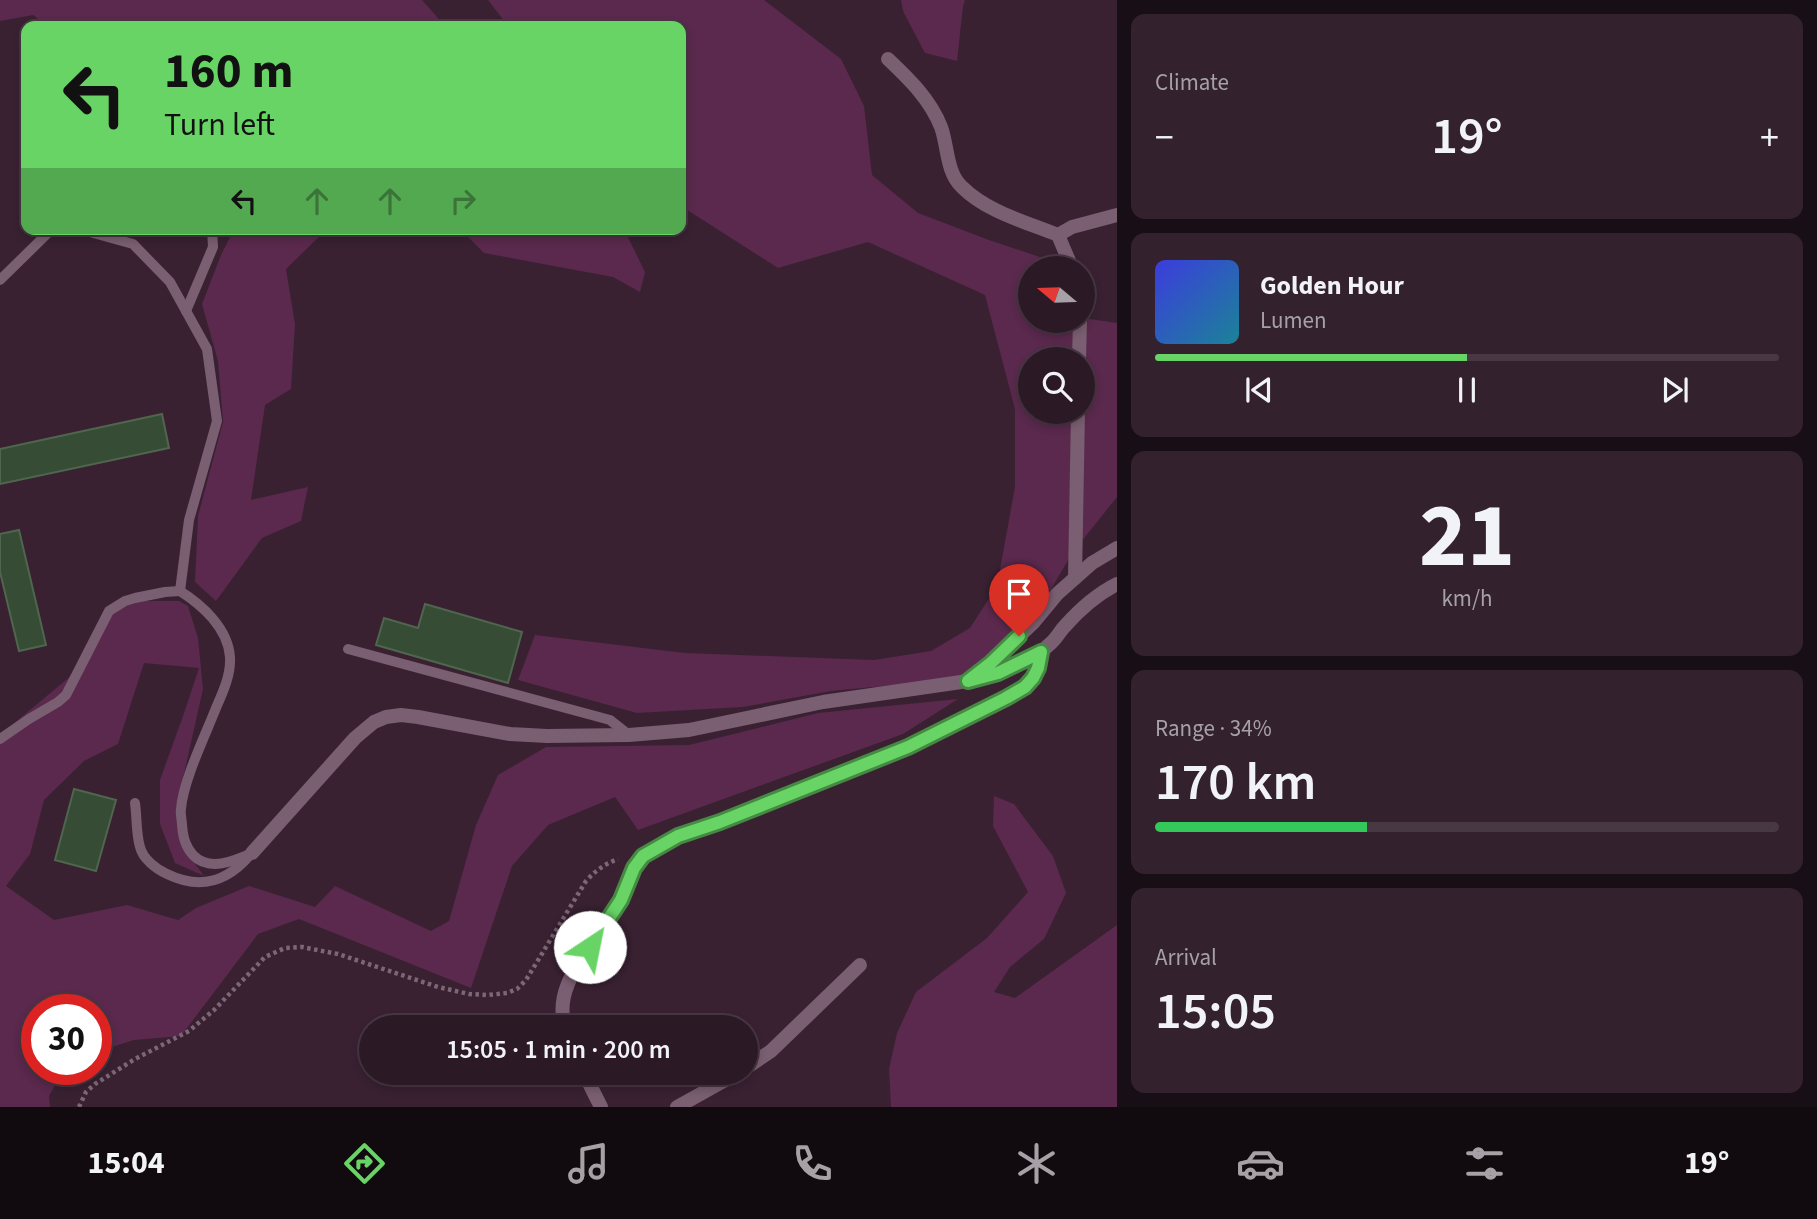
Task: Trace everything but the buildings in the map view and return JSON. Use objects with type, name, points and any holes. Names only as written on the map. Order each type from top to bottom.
[{"type":"street","points":[[888,59],[923,94],[932,109],[941,127],[951,170],[961,186],[997,210],[1058,235],[1068,256]]},
{"type":"street","points":[[1058,235],[1072,226],[1117,215]]},
{"type":"street","points":[[1075,578],[1078,424]]},
{"type":"street","points":[[968,681],[1033,623],[1057,594],[1092,563],[1117,548]]},
{"type":"street","points":[[252,853],[355,738],[374,722],[386,717],[418,717],[510,734],[629,735],[689,730],[823,702],[968,681],[998,673],[1041,652],[1086,604],[1117,584]]},
{"type":"street","points":[[562,1015],[562,1001],[575,969],[621,900],[634,868],[643,856],[678,836],[720,822],[908,747],[1006,698],[1025,687],[1033,678],[1041,652]]},
{"type":"street","points":[[758,1060],[771,1051],[860,965]]},
{"type":"street","points":[[590,1085],[601,1107]]},
{"type":"street","points":[[677,1107],[716,1085]]},
{"type":"lane","points":[[0,280],[46,235]]},
{"type":"lane","points":[[101,235],[133,244],[170,282],[207,349],[217,421],[189,520],[180,591]]},
{"type":"lane","points":[[186,311],[214,247],[213,235]]},
{"type":"lane","points":[[0,739],[66,695],[109,611],[135,598],[180,591],[212,618],[220,629],[230,655],[226,682],[186,787],[181,810],[184,840],[190,852],[207,863],[233,861],[252,853]]},
{"type":"lane","points":[[348,649],[610,720],[629,735]]},
{"type":"lane","points":[[135,803],[140,849],[155,868],[173,877],[190,883],[212,881],[238,869],[252,853]]},
{"type":"path","points":[[79,1107],[86,1092],[95,1084],[135,1059],[189,1031],[214,1010],[265,957],[285,948],[302,947],[338,954],[438,987],[469,994],[498,994],[517,989],[526,980],[586,881],[606,864],[619,858],[643,856]]},
{"type":"shaded area","points":[[0,0],[422,0],[441,21],[41,21],[33,15],[0,21]]},
{"type":"shaded area","points":[[488,0],[764,0],[841,59],[864,106],[872,175],[918,213],[1037,256],[1018,256],[1018,333],[1095,333],[1096,320],[1117,323],[1117,497],[1073,552],[1038,611],[968,678],[831,691],[743,707],[637,713],[518,680],[535,635],[685,653],[874,660],[931,651],[970,628],[997,586],[1015,487],[1015,409],[985,295],[868,242],[778,268],[686,209],[686,21],[504,21]]},
{"type":"shaded area","points":[[901,0],[965,0],[957,61],[925,53],[903,11]]},
{"type":"shaded area","points":[[231,235],[321,235],[286,269],[295,324],[291,389],[265,405],[251,500],[308,487],[301,521],[262,538],[216,601],[195,582],[198,516],[223,422],[218,361],[202,304]]},
{"type":"shaded area","points":[[466,235],[627,235],[645,272],[640,292],[613,277],[484,253]]},
{"type":"shaded area","points":[[133,601],[179,601],[188,606],[198,638],[203,689],[177,805],[180,843],[204,876],[175,863],[160,824],[160,780],[199,668],[144,663],[118,744],[84,761],[44,800],[30,854],[6,886],[54,920],[127,905],[178,920],[196,908],[249,886],[315,907],[335,886],[431,931],[449,921],[476,825],[498,775],[546,747],[689,745],[818,713],[958,699],[903,734],[638,830],[615,797],[548,825],[512,866],[471,988],[299,919],[258,934],[181,1036],[134,1040],[112,1047],[112,994],[21,994],[21,1085],[55,1085],[49,1096],[50,1107],[0,1107],[0,735],[78,670],[104,614]]},
{"type":"shaded area","points":[[994,796],[1014,804],[1053,856],[1066,893],[1044,939],[1010,967],[994,992],[1015,998],[1117,925],[1117,1107],[891,1107],[889,1069],[897,1033],[916,992],[987,938],[1028,892],[993,826]]},
{"type":"route","points":[[590,947],[621,900],[634,868],[643,856],[678,836],[720,822],[908,747],[1025,687],[1038,668],[1041,652],[1011,668],[968,681],[1019,636]]}]
